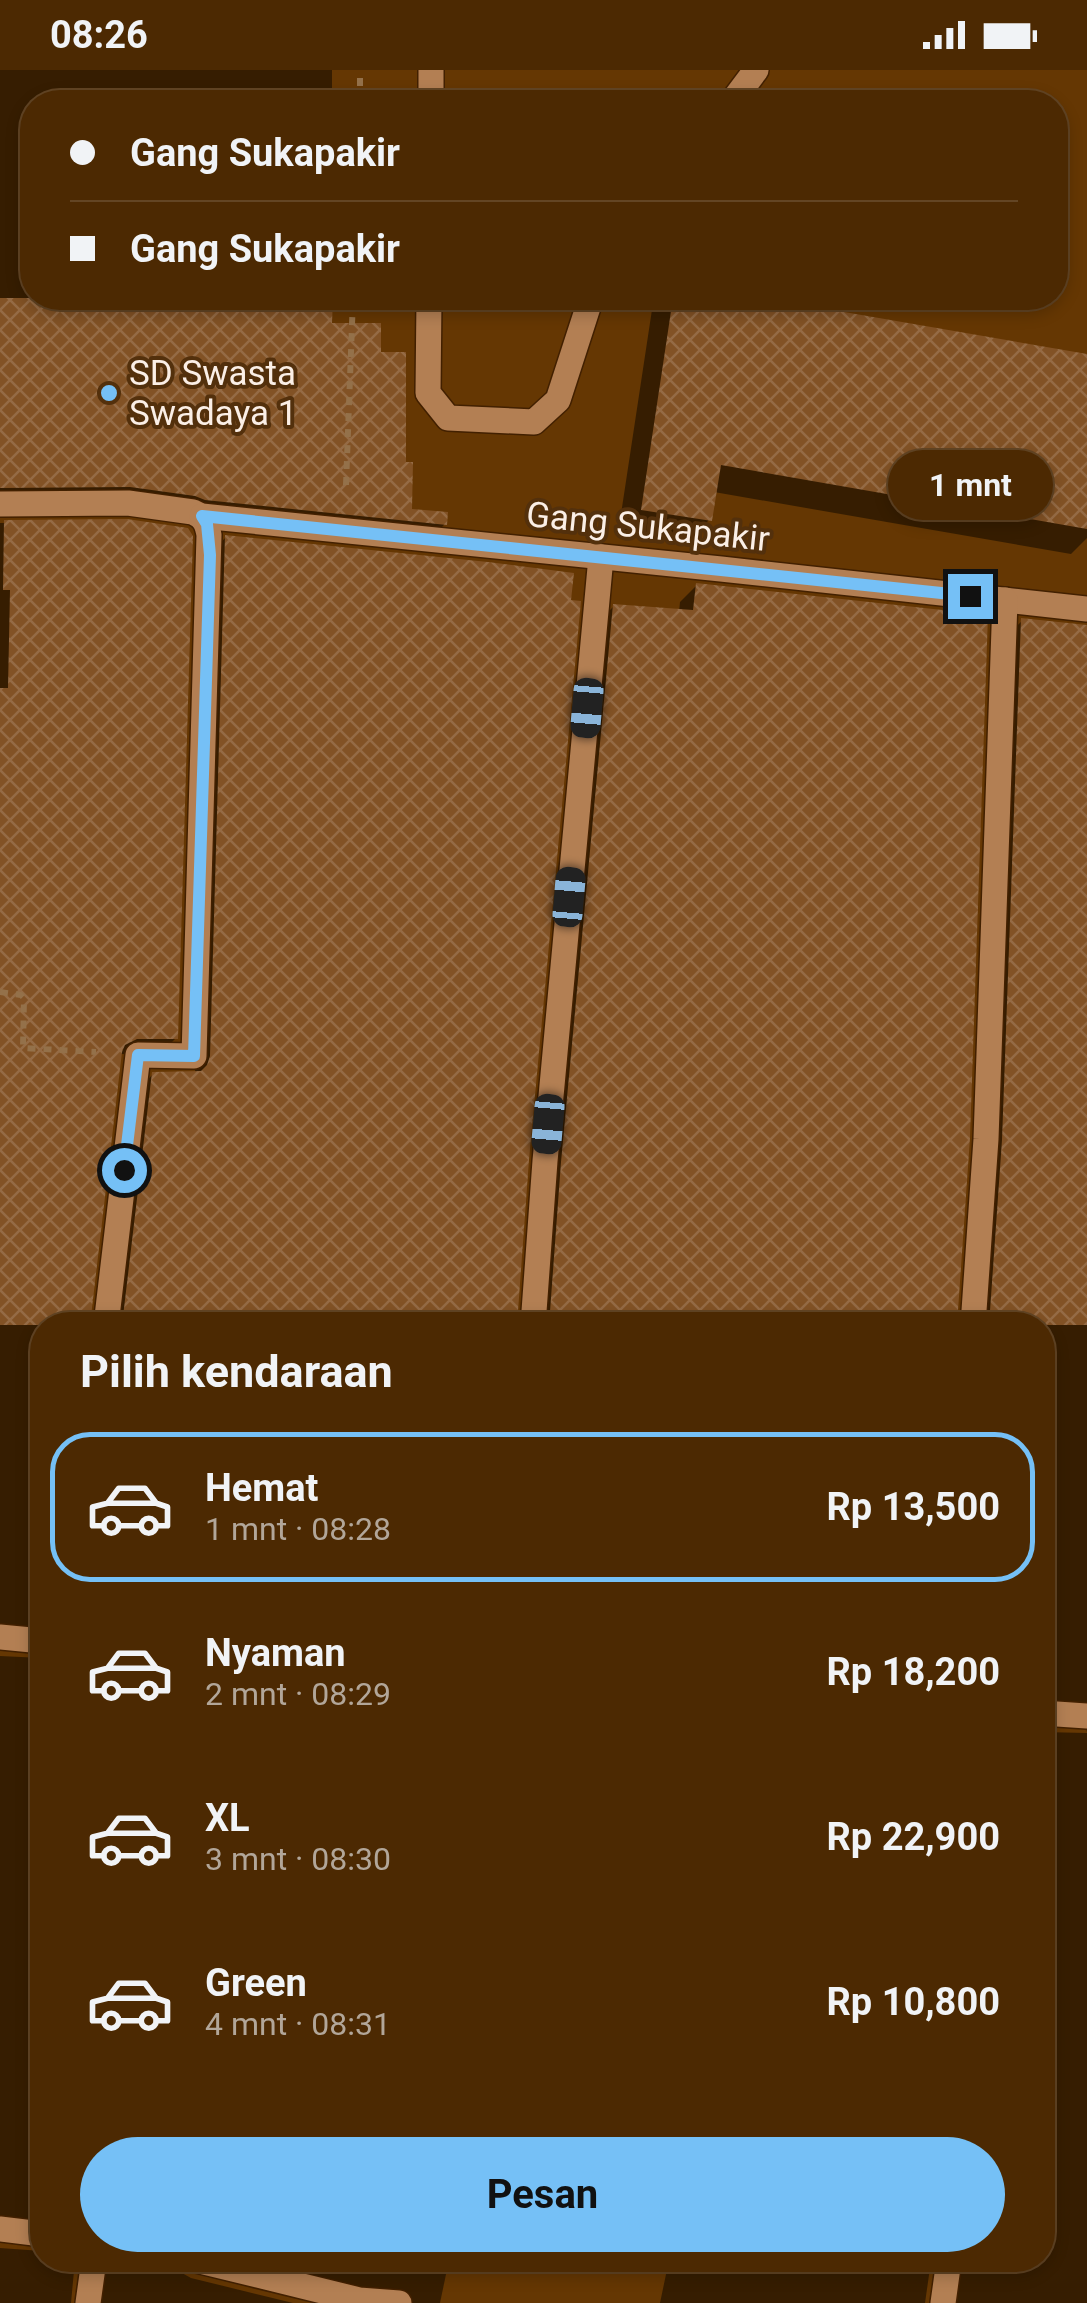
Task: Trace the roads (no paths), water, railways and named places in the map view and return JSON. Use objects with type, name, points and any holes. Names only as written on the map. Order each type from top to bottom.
[{"type":"street","points":[[429,310],[428,394],[448,418],[534,422],[558,400],[587,310]]},
{"type":"street","name":"Gang Sukapakir","points":[[0,504],[128,503],[202,516],[1087,610]]},
{"type":"street","points":[[108,1312],[138,1055],[194,1056],[210,555],[207,524],[202,516]]},
{"type":"street","points":[[534,1312],[601,557]]},
{"type":"street","points":[[974,1312],[986,1140],[1006,600]]},
{"type":"street","points":[[0,1637],[30,1640]]},
{"type":"street","points":[[1055,1714],[1087,1716]]},
{"type":"street","points":[[0,2229],[30,2233]]},
{"type":"street","points":[[88,2303],[92,2272]]},
{"type":"street","points":[[245,2272],[359,2300],[399,2303]]},
{"type":"street","points":[[944,2303],[948,2272]]},
{"type":"place","name":"SD Swasta Swadaya 1","points":[[109,393]]}]
